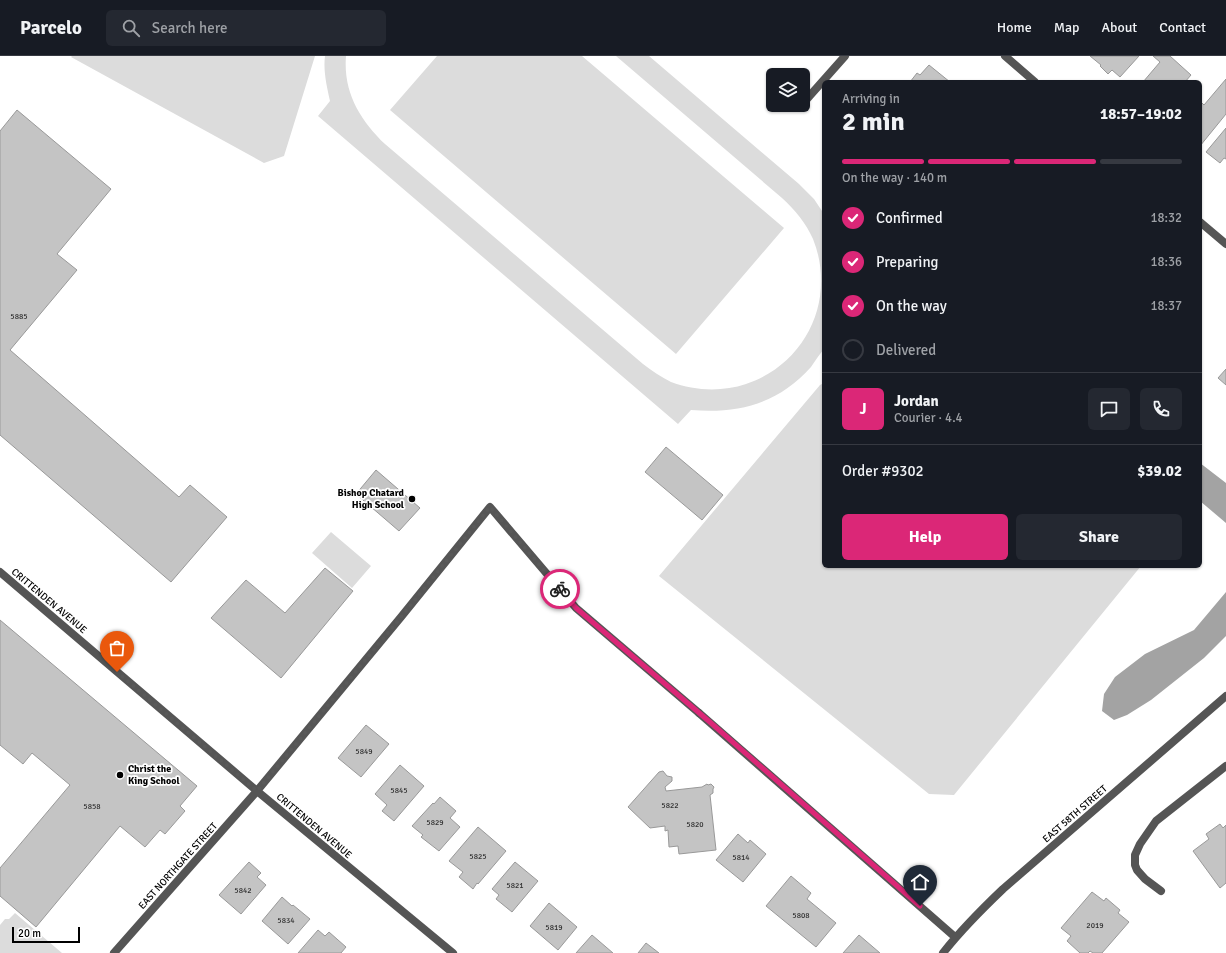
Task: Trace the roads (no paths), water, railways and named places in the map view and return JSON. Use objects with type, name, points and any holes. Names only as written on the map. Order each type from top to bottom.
[{"type":"street","points":[[824,80],[845,56]]},
{"type":"street","points":[[1004,56],[1033,80]]},
{"type":"street","points":[[810,95],[822,82]]},
{"type":"street","points":[[1202,224],[1226,244]]},
{"type":"street","name":"EAST NORTHGATE STREET","points":[[114,953],[257,791],[490,507],[576,608],[956,936]]},
{"type":"street","name":"CRITTENDEN AVENUE","points":[[0,572],[257,791],[453,953]]},
{"type":"street","name":"EAST 58TH STREET","points":[[943,953],[956,936],[1003,889],[1226,696]]},
{"type":"street","points":[[1161,891],[1145,879],[1137,870],[1135,865],[1135,854],[1140,844],[1151,826],[1159,818],[1226,766]]},
{"type":"place","name":"Bishop Chatard High School","points":[[412,499]]},
{"type":"place","name":"Christ the King School","points":[[120,775]]}]
